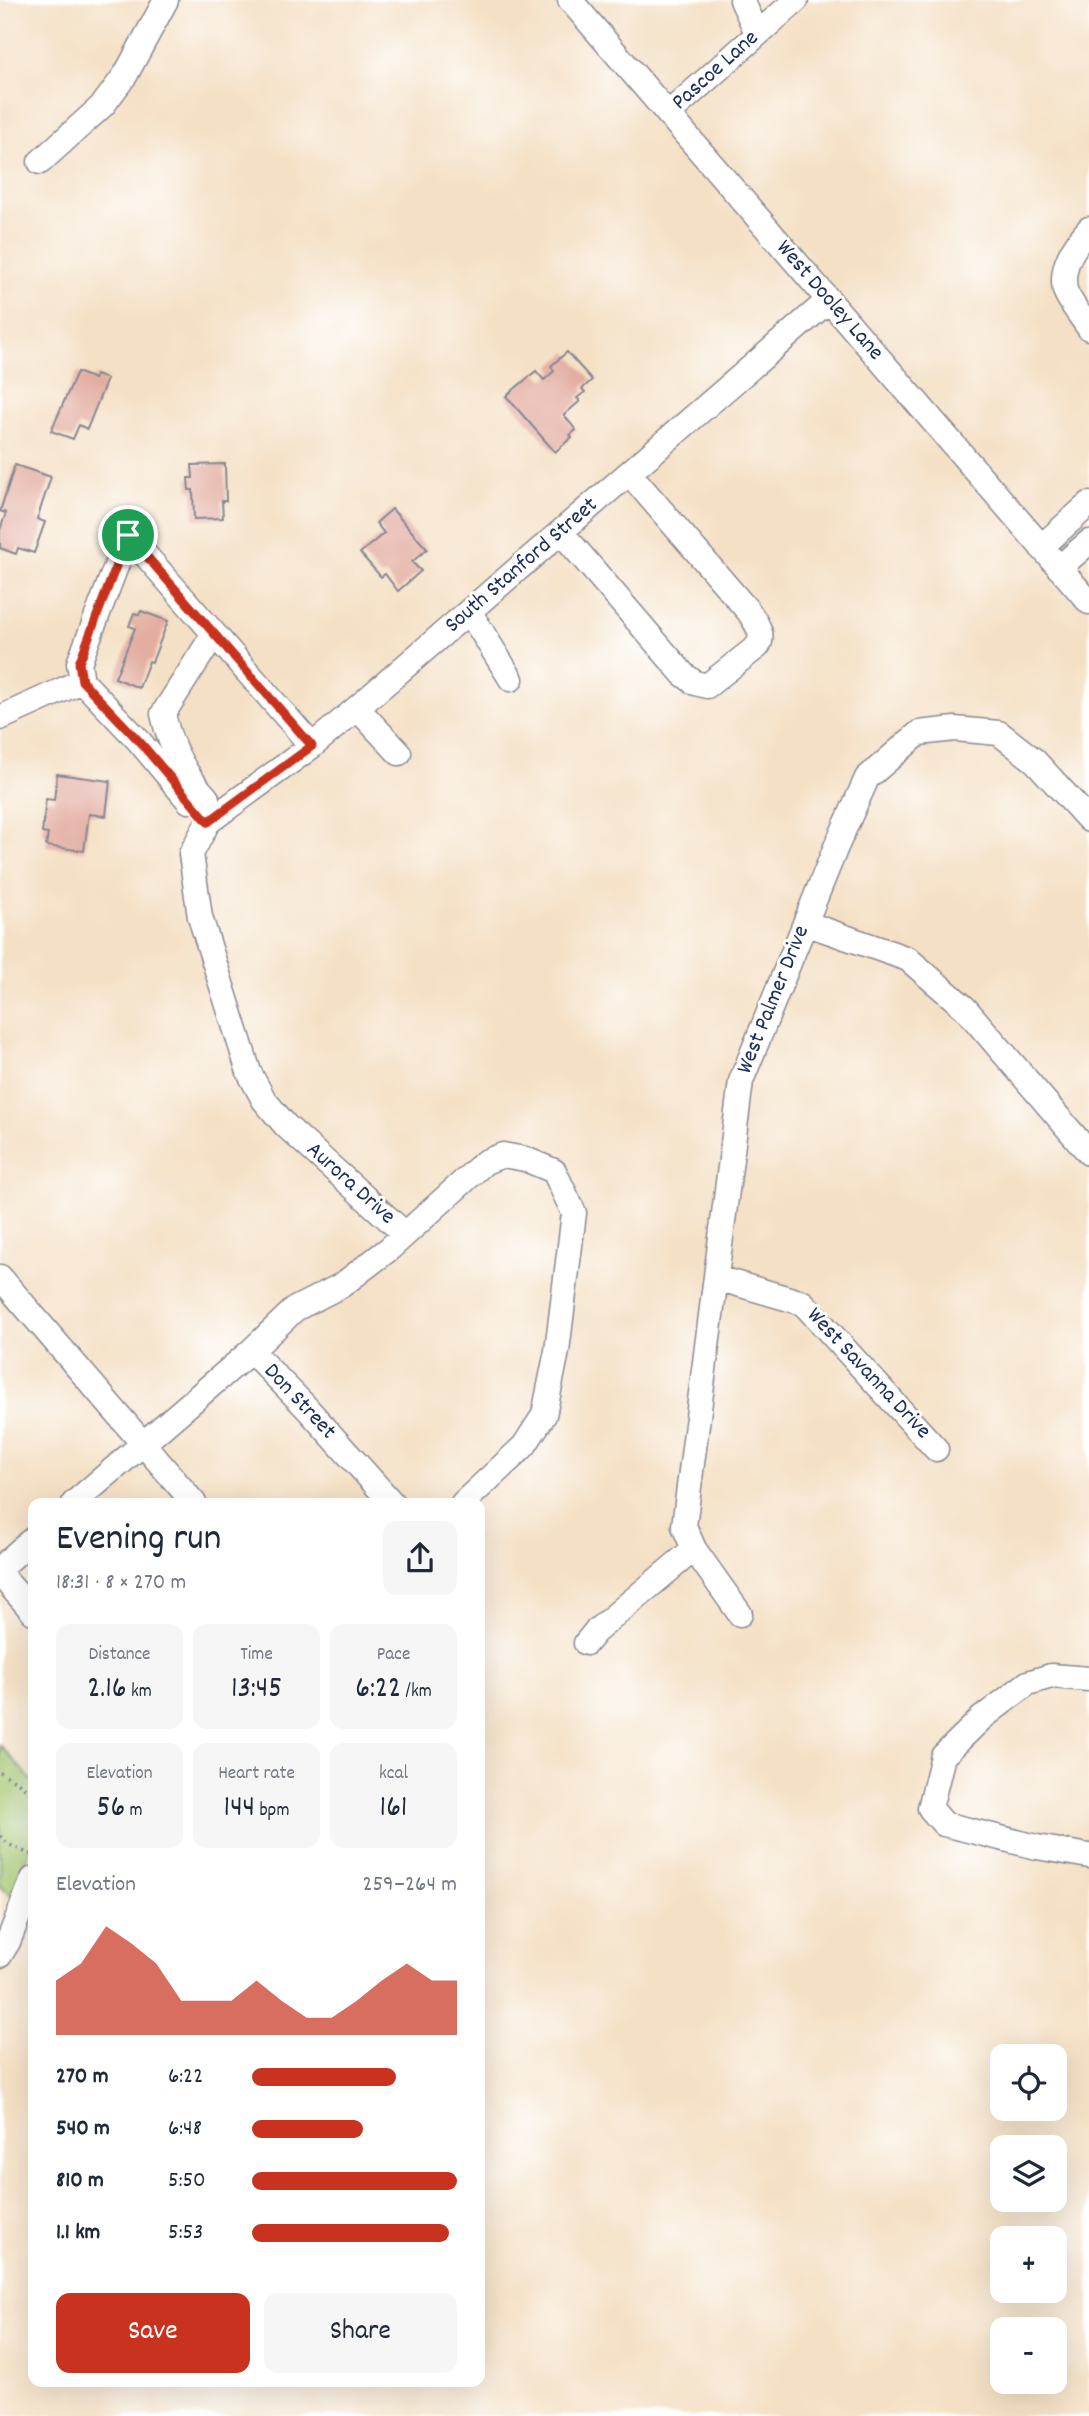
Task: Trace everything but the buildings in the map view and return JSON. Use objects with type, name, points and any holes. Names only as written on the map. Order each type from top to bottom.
[{"type":"street","points":[[40,162],[103,105],[126,74],[166,0]]},
{"type":"street","name":"West Dooley Lane","points":[[570,0],[1089,602]]},
{"type":"street","points":[[742,0],[757,33]]},
{"type":"street","name":"Pascoe Lane","points":[[668,114],[796,0]]},
{"type":"street","points":[[1089,229],[1074,246],[1066,267],[1065,290],[1089,328]]},
{"type":"street","name":"South Stanford Street","points":[[208,822],[312,746],[829,300]]},
{"type":"street","points":[[561,532],[682,674],[695,683],[707,686],[758,646],[761,641],[760,633],[749,612],[629,473]]},
{"type":"street","points":[[1041,547],[1089,504]]},
{"type":"street","points":[[208,822],[139,741],[82,681],[79,663],[128,535],[312,746]]},
{"type":"street","points":[[1059,568],[1089,542]]},
{"type":"street","points":[[469,611],[510,679]]},
{"type":"street","points":[[208,822],[207,798],[194,784],[172,747],[163,714],[214,634]]},
{"type":"street","points":[[0,718],[82,681]]},
{"type":"street","points":[[357,708],[399,752]]},
{"type":"street","name":"West Palmer Drive","points":[[740,1614],[694,1549],[684,1526],[741,1081],[867,778],[919,733],[955,729],[999,733],[1035,761],[1089,820]]},
{"type":"street","name":"Aurora Drive","points":[[208,822],[191,854],[200,917],[249,1072],[264,1100],[286,1126],[405,1234],[485,1162],[503,1155],[525,1159],[554,1171],[574,1213],[560,1325],[544,1415],[524,1446],[468,1498]]},
{"type":"street","points":[[805,923],[908,959],[965,1008],[1089,1153]]},
{"type":"street","name":"Don Street","points":[[388,1498],[305,1406],[251,1351],[295,1310],[342,1284],[405,1234]]},
{"type":"street","points":[[0,1277],[190,1498]]},
{"type":"street","name":"West Savanna Drive","points":[[717,1278],[803,1303],[936,1449]]},
{"type":"street","points":[[80,1498],[251,1351]]},
{"type":"street","points":[[0,1568],[28,1543]]},
{"type":"street","points":[[586,1643],[594,1632],[694,1549]]},
{"type":"street","points":[[0,1574],[28,1606]]},
{"type":"street","points":[[1089,1679],[1051,1676],[1028,1683],[982,1718],[943,1756],[930,1808],[944,1824],[1037,1847],[1089,1856]]},
{"type":"street","points":[[0,1955],[28,1892]]},
{"type":"path","points":[[0,1772],[28,1791]]},
{"type":"path","points":[[0,1836],[10,1845],[28,1854]]},
{"type":"green space","points":[[0,1745],[28,1776],[28,1855],[10,1896],[0,1885]]},
{"type":"route","points":[[128,535],[312,746],[208,822],[139,741],[82,681],[79,663],[128,535]]}]
